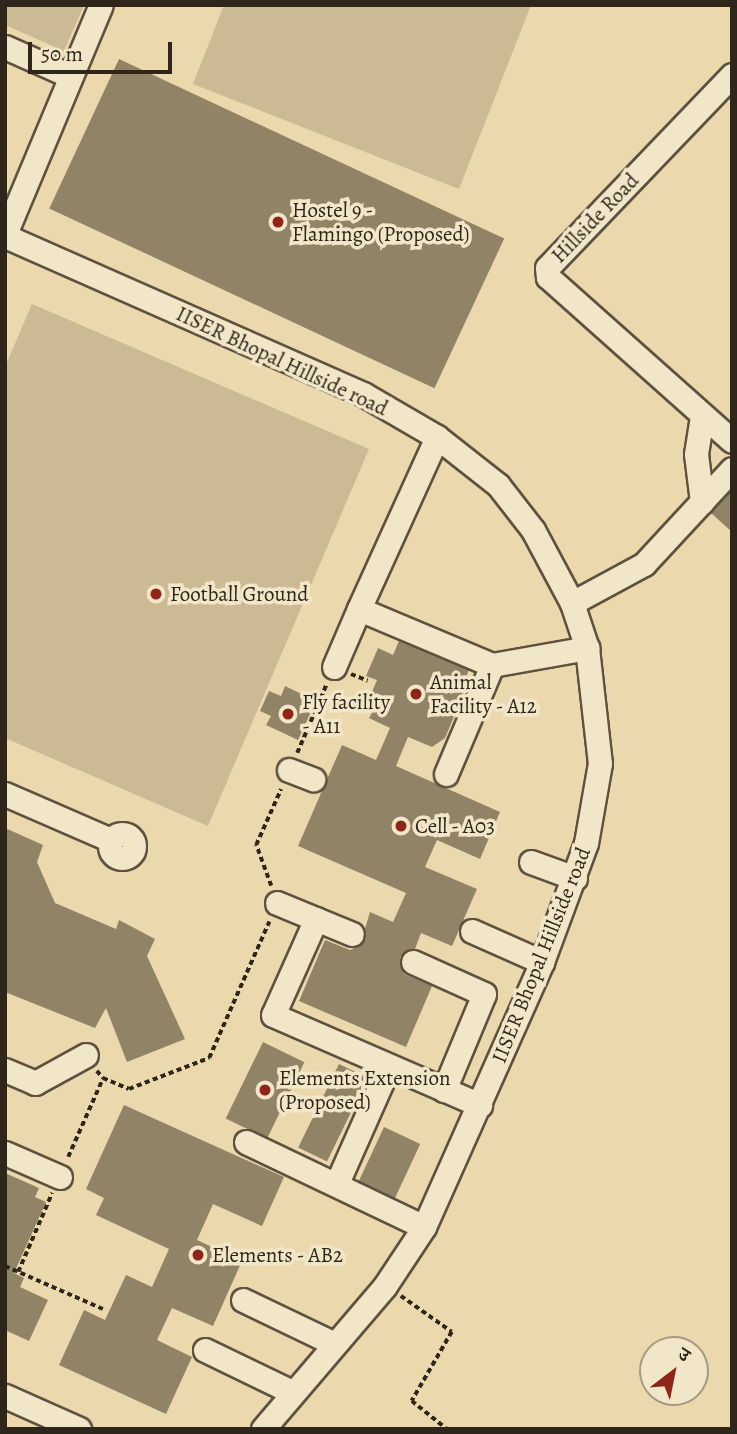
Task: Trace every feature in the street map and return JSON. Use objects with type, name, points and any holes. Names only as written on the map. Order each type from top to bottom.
[{"type":"lane","points":[[5,235],[68,75],[101,5]]},
{"type":"lane","points":[[5,47],[68,75]]},
{"type":"lane","name":"Hillside Road","points":[[732,75],[547,268],[548,278],[732,441]]},
{"type":"lane","name":"IISER Bhopal Hillside road","points":[[5,235],[363,394],[437,437],[498,485],[533,530],[572,603],[587,648],[600,763],[575,878],[542,962],[424,1227],[385,1286],[290,1391],[263,1429]]},
{"type":"lane","points":[[702,415],[696,454],[702,502]]},
{"type":"lane","points":[[334,667],[437,437]]},
{"type":"lane","points":[[572,603],[644,564],[732,469]]},
{"type":"lane","points":[[359,609],[492,664],[587,648]]},
{"type":"lane","points":[[446,774],[492,664]]},
{"type":"lane","points":[[289,770],[313,779]]},
{"type":"lane","points":[[5,794],[111,840]]},
{"type":"lane","points":[[531,862],[575,878]]},
{"type":"lane","points":[[277,903],[352,934]]},
{"type":"lane","points":[[316,919],[273,1015],[388,1068],[480,1105]]},
{"type":"lane","points":[[472,931],[542,962]]},
{"type":"lane","points":[[413,962],[484,994],[444,1090]]},
{"type":"lane","points":[[5,1070],[35,1083],[86,1055]]},
{"type":"lane","points":[[337,1183],[388,1068]]},
{"type":"lane","points":[[246,1142],[337,1183],[424,1227]]},
{"type":"lane","points":[[5,1153],[60,1177]]},
{"type":"lane","points":[[243,1300],[335,1343]]},
{"type":"lane","points":[[205,1350],[290,1391]]},
{"type":"lane","points":[[5,1396],[79,1429]]},
{"type":"path","points":[[103,1078],[129,1089],[209,1058],[277,903],[256,845],[334,667],[368,681]]},
{"type":"path","points":[[5,1266],[103,1309]]},
{"type":"path","points":[[385,1286],[452,1332],[412,1401],[447,1429]]},
{"type":"shaded area","points":[[5,5],[84,5],[64,51],[5,25]]},
{"type":"shaded area","points":[[224,5],[531,5],[459,189],[193,84]]},
{"type":"shaded area","name":"Football Ground","points":[[32,304],[369,449],[208,826],[5,738],[5,367]]},
{"type":"building","name":"Hostel 9 - Flamingo (Proposed)","points":[[119,59],[504,239],[434,388],[49,209]]},
{"type":"building","points":[[732,490],[732,532],[711,513]]},
{"type":"building","points":[[399,641],[469,670],[461,689],[464,693],[445,738],[432,747],[408,737],[396,766],[500,812],[480,859],[437,840],[425,867],[477,889],[452,946],[421,933],[415,949],[400,957],[404,974],[432,986],[406,1047],[299,1001],[325,940],[350,950],[360,945],[370,912],[393,922],[406,893],[298,846],[342,745],[376,760],[390,728],[369,718],[373,711],[365,708],[377,680],[366,676],[378,648],[393,655]]},
{"type":"building","name":"Fly facility - A11","points":[[285,686],[316,701],[298,740],[266,725],[271,716],[260,711],[269,691],[281,696]]},
{"type":"building","points":[[5,828],[43,845],[37,862],[55,903],[116,929],[119,920],[155,939],[147,956],[185,1039],[127,1062],[106,1008],[95,1028],[5,992]]},
{"type":"building","name":"Elements Extension (Proposed)","points":[[263,1042],[304,1062],[267,1139],[226,1118]]},
{"type":"building","points":[[339,1064],[368,1078],[327,1162],[298,1148]]},
{"type":"building","name":"Elements - AB2","points":[[124,1105],[284,1177],[262,1226],[213,1204],[197,1240],[242,1261],[213,1326],[172,1308],[157,1340],[192,1357],[166,1414],[59,1365],[84,1310],[105,1320],[126,1275],[152,1287],[169,1249],[96,1215],[104,1198],[86,1189]]},
{"type":"building","points":[[384,1127],[420,1144],[395,1198],[359,1181]]},
{"type":"building","points":[[5,1173],[39,1188],[35,1197],[46,1202],[14,1273],[24,1278],[20,1287],[48,1300],[29,1341],[5,1330]]},
{"type":"place","name":"Hostel 9 - Flamingo (Proposed)","points":[[278,222]]},
{"type":"place","name":"Football Ground","points":[[156,594]]},
{"type":"place","name":"Animal Facility - A12","points":[[416,694]]},
{"type":"place","name":"Fly facility - A11","points":[[288,714]]},
{"type":"place","name":"Cell - A03","points":[[401,826]]},
{"type":"place","name":"Elements Extension (Proposed)","points":[[265,1090]]},
{"type":"place","name":"Elements - AB2","points":[[198,1255]]}]
